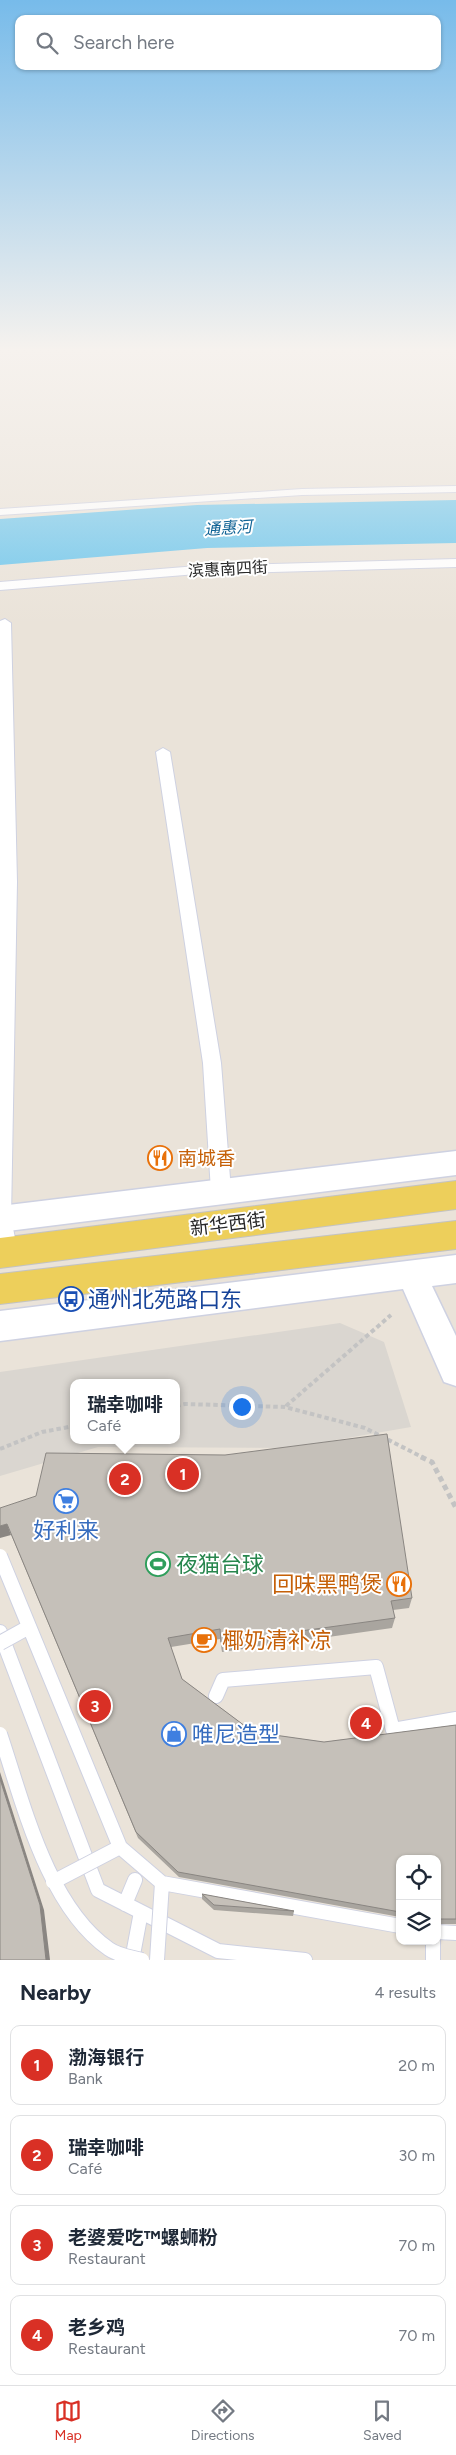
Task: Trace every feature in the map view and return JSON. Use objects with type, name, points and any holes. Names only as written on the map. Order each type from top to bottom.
[{"type":"main road","name":"新华西街","points":[[3,1253],[456,1195]]},
{"type":"main road","name":"新华西街","points":[[0,1289],[456,1235]]},
{"type":"street","points":[[0,512],[302,492],[456,490]]},
{"type":"street","name":"滨惠南四街","points":[[0,586],[197,570],[456,563]]},
{"type":"street","points":[[3,1253],[1,1219],[9,882],[5,623]]},
{"type":"street","points":[[163,752],[212,1063],[221,1191]]},
{"type":"street","points":[[1,1219],[456,1163]]},
{"type":"street","points":[[411,1274],[456,1371]]},
{"type":"street","points":[[0,1326],[411,1274],[453,1275]]},
{"type":"lane","points":[[0,1556],[120,1847],[162,1883],[396,1925]]},
{"type":"lane","points":[[0,1643],[29,1627]]},
{"type":"lane","points":[[0,1632],[98,1890],[218,1951],[305,1960]]},
{"type":"lane","points":[[216,1696],[223,1680],[376,1667],[393,1730],[456,1720]]},
{"type":"lane","points":[[0,1734],[53,1882],[78,1920],[110,1950],[142,1960]]},
{"type":"lane","points":[[53,1882],[120,1847]]},
{"type":"lane","points":[[125,1904],[135,1880]]},
{"type":"lane","points":[[157,1960],[162,1883]]},
{"type":"lane","points":[[132,1960],[140,1912]]},
{"type":"lane","points":[[441,1932],[456,1933]]},
{"type":"lane","points":[[433,1960],[434,1945]]},
{"type":"path","points":[[285,1407],[391,1316]]},
{"type":"path","points":[[180,1405],[285,1407],[365,1428],[432,1462],[456,1508]]},
{"type":"path","points":[[0,1449],[42,1432],[70,1427]]},
{"type":"shaded area","points":[[340,1323],[384,1342],[411,1427],[289,1448],[98,1447],[0,1476],[0,1372]]},
{"type":"water","name":"通惠河","points":[[456,500],[456,543],[207,548],[0,565],[0,519],[197,505]]},
{"type":"building","points":[[387,1434],[412,1598],[391,1601],[395,1618],[221,1642],[220,1629],[168,1638],[182,1679],[253,1732],[324,1742],[456,1725],[456,1919],[441,1919],[441,1855],[396,1855],[396,1911],[178,1872],[136,1832],[7,1524],[0,1526],[0,1508],[36,1496],[46,1453],[225,1455]]},
{"type":"building","points":[[0,1779],[40,1905],[46,1960],[0,1960]]},
{"type":"building","points":[[202,1894],[294,1911],[214,1905]]},
{"type":"place","name":"南城香","points":[[160,1158]]},
{"type":"place","name":"通州北苑路口东","points":[[71,1299]]},
{"type":"place","name":"渤海银行","points":[[183,1474]]},
{"type":"place","name":"瑞幸咖啡","points":[[125,1479]]},
{"type":"place","name":"好利来","points":[[66,1501]]},
{"type":"place","name":"夜猫台球","points":[[158,1564]]},
{"type":"place","name":"回味黑鸭煲","points":[[399,1584]]},
{"type":"place","name":"椰奶清补凉","points":[[204,1640]]},
{"type":"place","name":"老婆爱吃™螺蛳粉","points":[[95,1706]]},
{"type":"place","name":"老乡鸡","points":[[366,1723]]},
{"type":"place","name":"唯尼造型","points":[[174,1734]]}]
